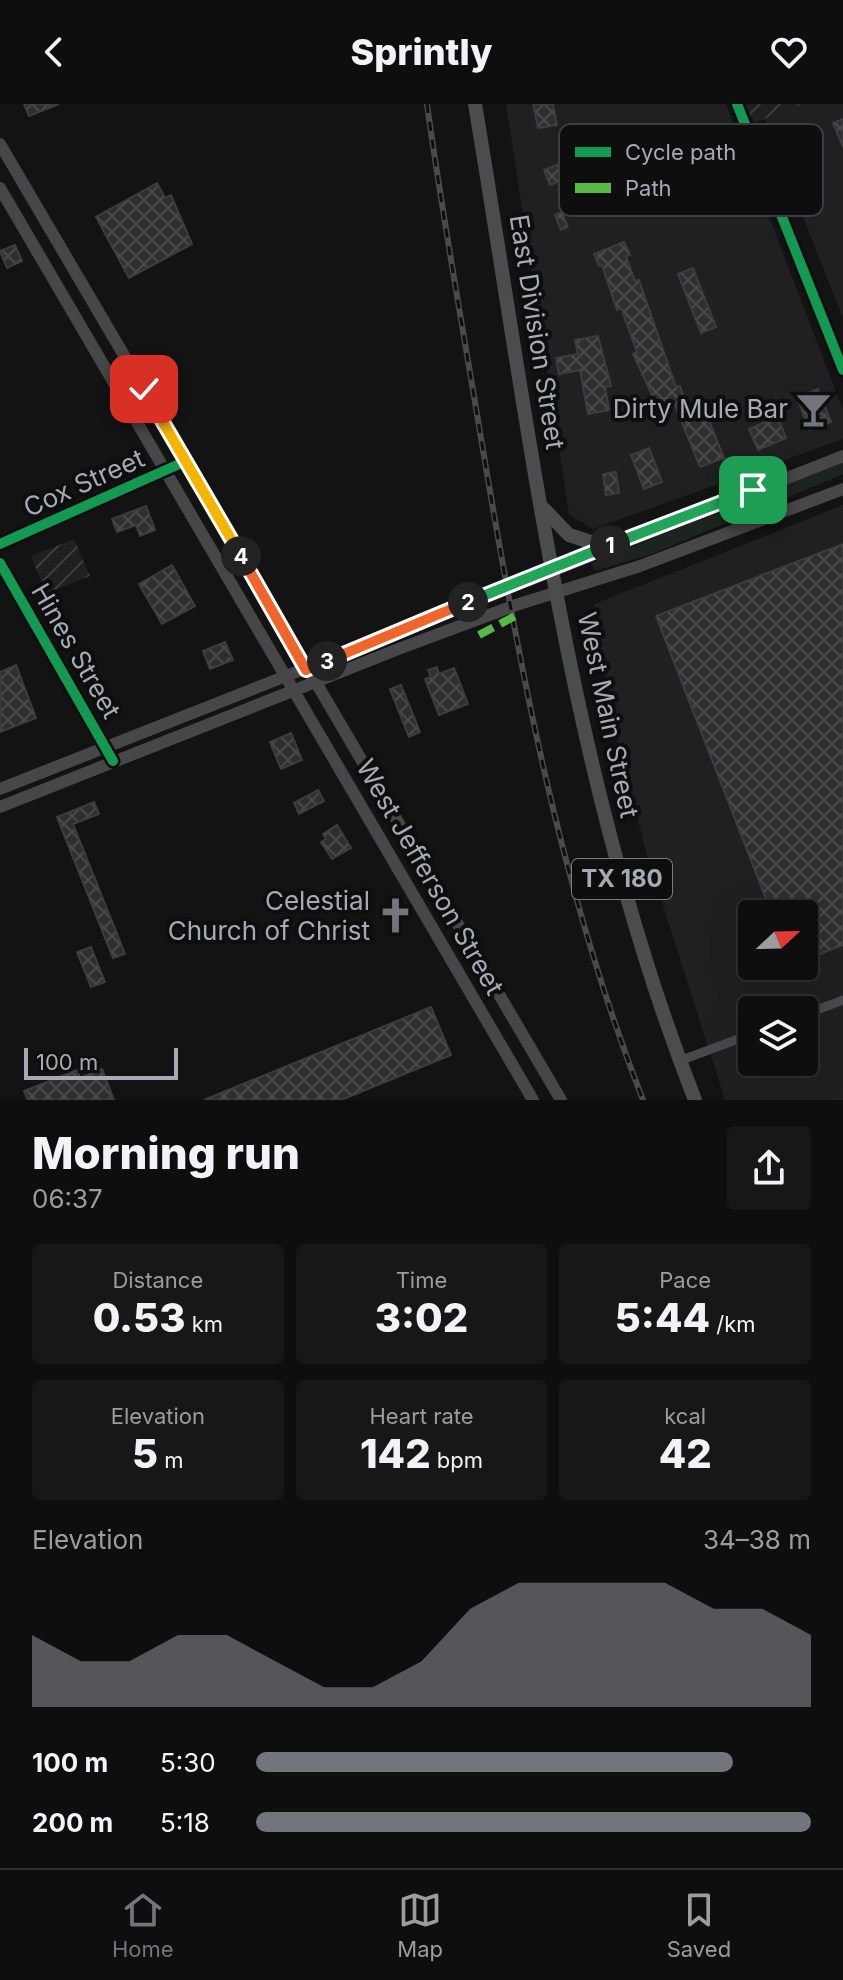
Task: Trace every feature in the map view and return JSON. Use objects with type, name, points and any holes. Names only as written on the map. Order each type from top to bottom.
[{"type":"main road","name":"East Division Street","points":[[475,104],[552,568]]},
{"type":"main road","points":[[0,144],[83,286]]},
{"type":"main road","points":[[0,162],[7,168],[14,167]]},
{"type":"main road","name":"West Jefferson Street","points":[[0,188],[533,1100]]},
{"type":"main road","points":[[23,227],[38,224],[43,227],[83,286]]},
{"type":"main road","name":"West Jefferson Street","points":[[83,286],[561,1100]]},
{"type":"main road","points":[[0,789],[306,670],[552,568],[843,456]]},
{"type":"main road","points":[[0,807],[295,690],[557,591],[640,566],[843,489]]},
{"type":"main road","points":[[542,508],[569,535],[606,547]]},
{"type":"main road","name":"West Main Street","points":[[552,568],[600,799],[635,929],[695,1100]]},
{"type":"main road","points":[[365,809],[384,799]]},
{"type":"main road","points":[[444,943],[462,931]]},
{"type":"street","points":[[737,104],[745,124]]},
{"type":"street","points":[[782,216],[843,370]]},
{"type":"street","name":"Cox Street","points":[[0,544],[186,461]]},
{"type":"street","name":"Hines Street","points":[[0,563],[113,761]]},
{"type":"street","points":[[818,1010],[843,1000]]},
{"type":"street","points":[[679,1061],[738,1039]]},
{"type":"shaded area","points":[[506,104],[726,104],[734,124],[559,124],[559,216],[769,216],[843,410],[843,439],[593,529],[569,514]]},
{"type":"shaded area","points":[[746,104],[802,104],[754,123]]},
{"type":"shaded area","points":[[759,104],[843,104],[843,319],[803,216],[823,216],[823,124],[767,124]]},
{"type":"shaded area","points":[[843,460],[843,474],[652,554],[595,571],[592,563]]},
{"type":"shaded area","points":[[843,505],[843,1100],[725,1100],[647,855],[611,715],[594,604]]},
{"type":"shaded area","points":[[74,539],[90,576],[46,594],[31,556]]},
{"type":"building","points":[[24,104],[59,104],[29,116]]},
{"type":"building","points":[[533,104],[553,104],[557,125],[538,128]]},
{"type":"building","points":[[843,119],[843,147],[833,123]]},
{"type":"building","points":[[559,164],[559,181],[550,185],[544,170]]},
{"type":"building","points":[[157,183],[165,198],[171,195],[192,244],[129,278],[96,217]]},
{"type":"building","points":[[555,215],[564,216],[568,227],[561,230]]},
{"type":"building","points":[[624,242],[630,255],[626,256],[635,281],[639,280],[676,387],[680,386],[687,408],[702,403],[724,458],[700,467],[674,403],[653,411],[649,399],[653,397],[633,354],[637,352],[621,308],[617,310],[602,265],[599,266],[594,254]]},
{"type":"building","points":[[15,245],[22,261],[7,268],[0,251]]},
{"type":"building","points":[[693,268],[716,327],[701,333],[678,274]]},
{"type":"building","points":[[598,336],[611,386],[605,387],[609,410],[588,414],[580,370],[559,374],[556,358],[578,354],[575,340]]},
{"type":"building","name":"Dirty Mule Bar","points":[[818,389],[831,422],[809,430],[797,397]]},
{"type":"building","points":[[778,417],[786,438],[758,450],[749,429]]},
{"type":"building","points":[[649,448],[662,482],[644,489],[631,455]]},
{"type":"building","points":[[616,472],[619,493],[606,495],[603,474]]},
{"type":"building","points":[[146,506],[155,530],[140,536],[136,525],[117,532],[112,519]]},
{"type":"building","points":[[843,544],[843,945],[818,955],[818,900],[767,900],[656,616]]},
{"type":"building","points":[[172,565],[195,606],[162,624],[139,584]]},
{"type":"building","points":[[225,642],[233,660],[210,669],[203,651]]},
{"type":"building","points":[[16,665],[36,718],[0,732],[0,672]]},
{"type":"building","points":[[437,667],[439,674],[454,668],[468,704],[439,715],[425,679],[431,677],[428,670]]},
{"type":"building","points":[[401,685],[420,732],[409,737],[390,689]]},
{"type":"building","points":[[291,733],[302,760],[281,769],[270,742]]},
{"type":"building","points":[[318,790],[324,801],[299,814],[294,803]]},
{"type":"building","points":[[94,802],[99,814],[73,824],[125,954],[113,958],[57,817]]},
{"type":"building","points":[[337,825],[351,848],[332,859],[321,842],[326,839],[323,834]]},
{"type":"building","points":[[91,947],[105,982],[91,987],[77,952]]},
{"type":"building","points":[[431,1007],[451,1055],[341,1100],[204,1100]]},
{"type":"building","points":[[102,1069],[114,1100],[28,1100],[24,1091],[77,1070],[80,1078]]},
{"type":"railway","points":[[427,104],[483,450],[528,697],[566,860],[589,941],[643,1100]]},
{"type":"marked path","points":[[479,635],[521,613]]},
{"type":"cycle path","points":[[737,104],[745,124]]},
{"type":"cycle path","points":[[782,216],[843,370]]},
{"type":"cycle path","points":[[0,544],[186,461]]},
{"type":"cycle path","points":[[0,563],[113,761]]},
{"type":"place","name":"Dirty Mule Bar","points":[[814,409]]},
{"type":"place","name":"Celestial Church of Christ","points":[[396,916]]},
{"type":"route","points":[[144,389],[306,670],[498,590],[753,490]]}]
